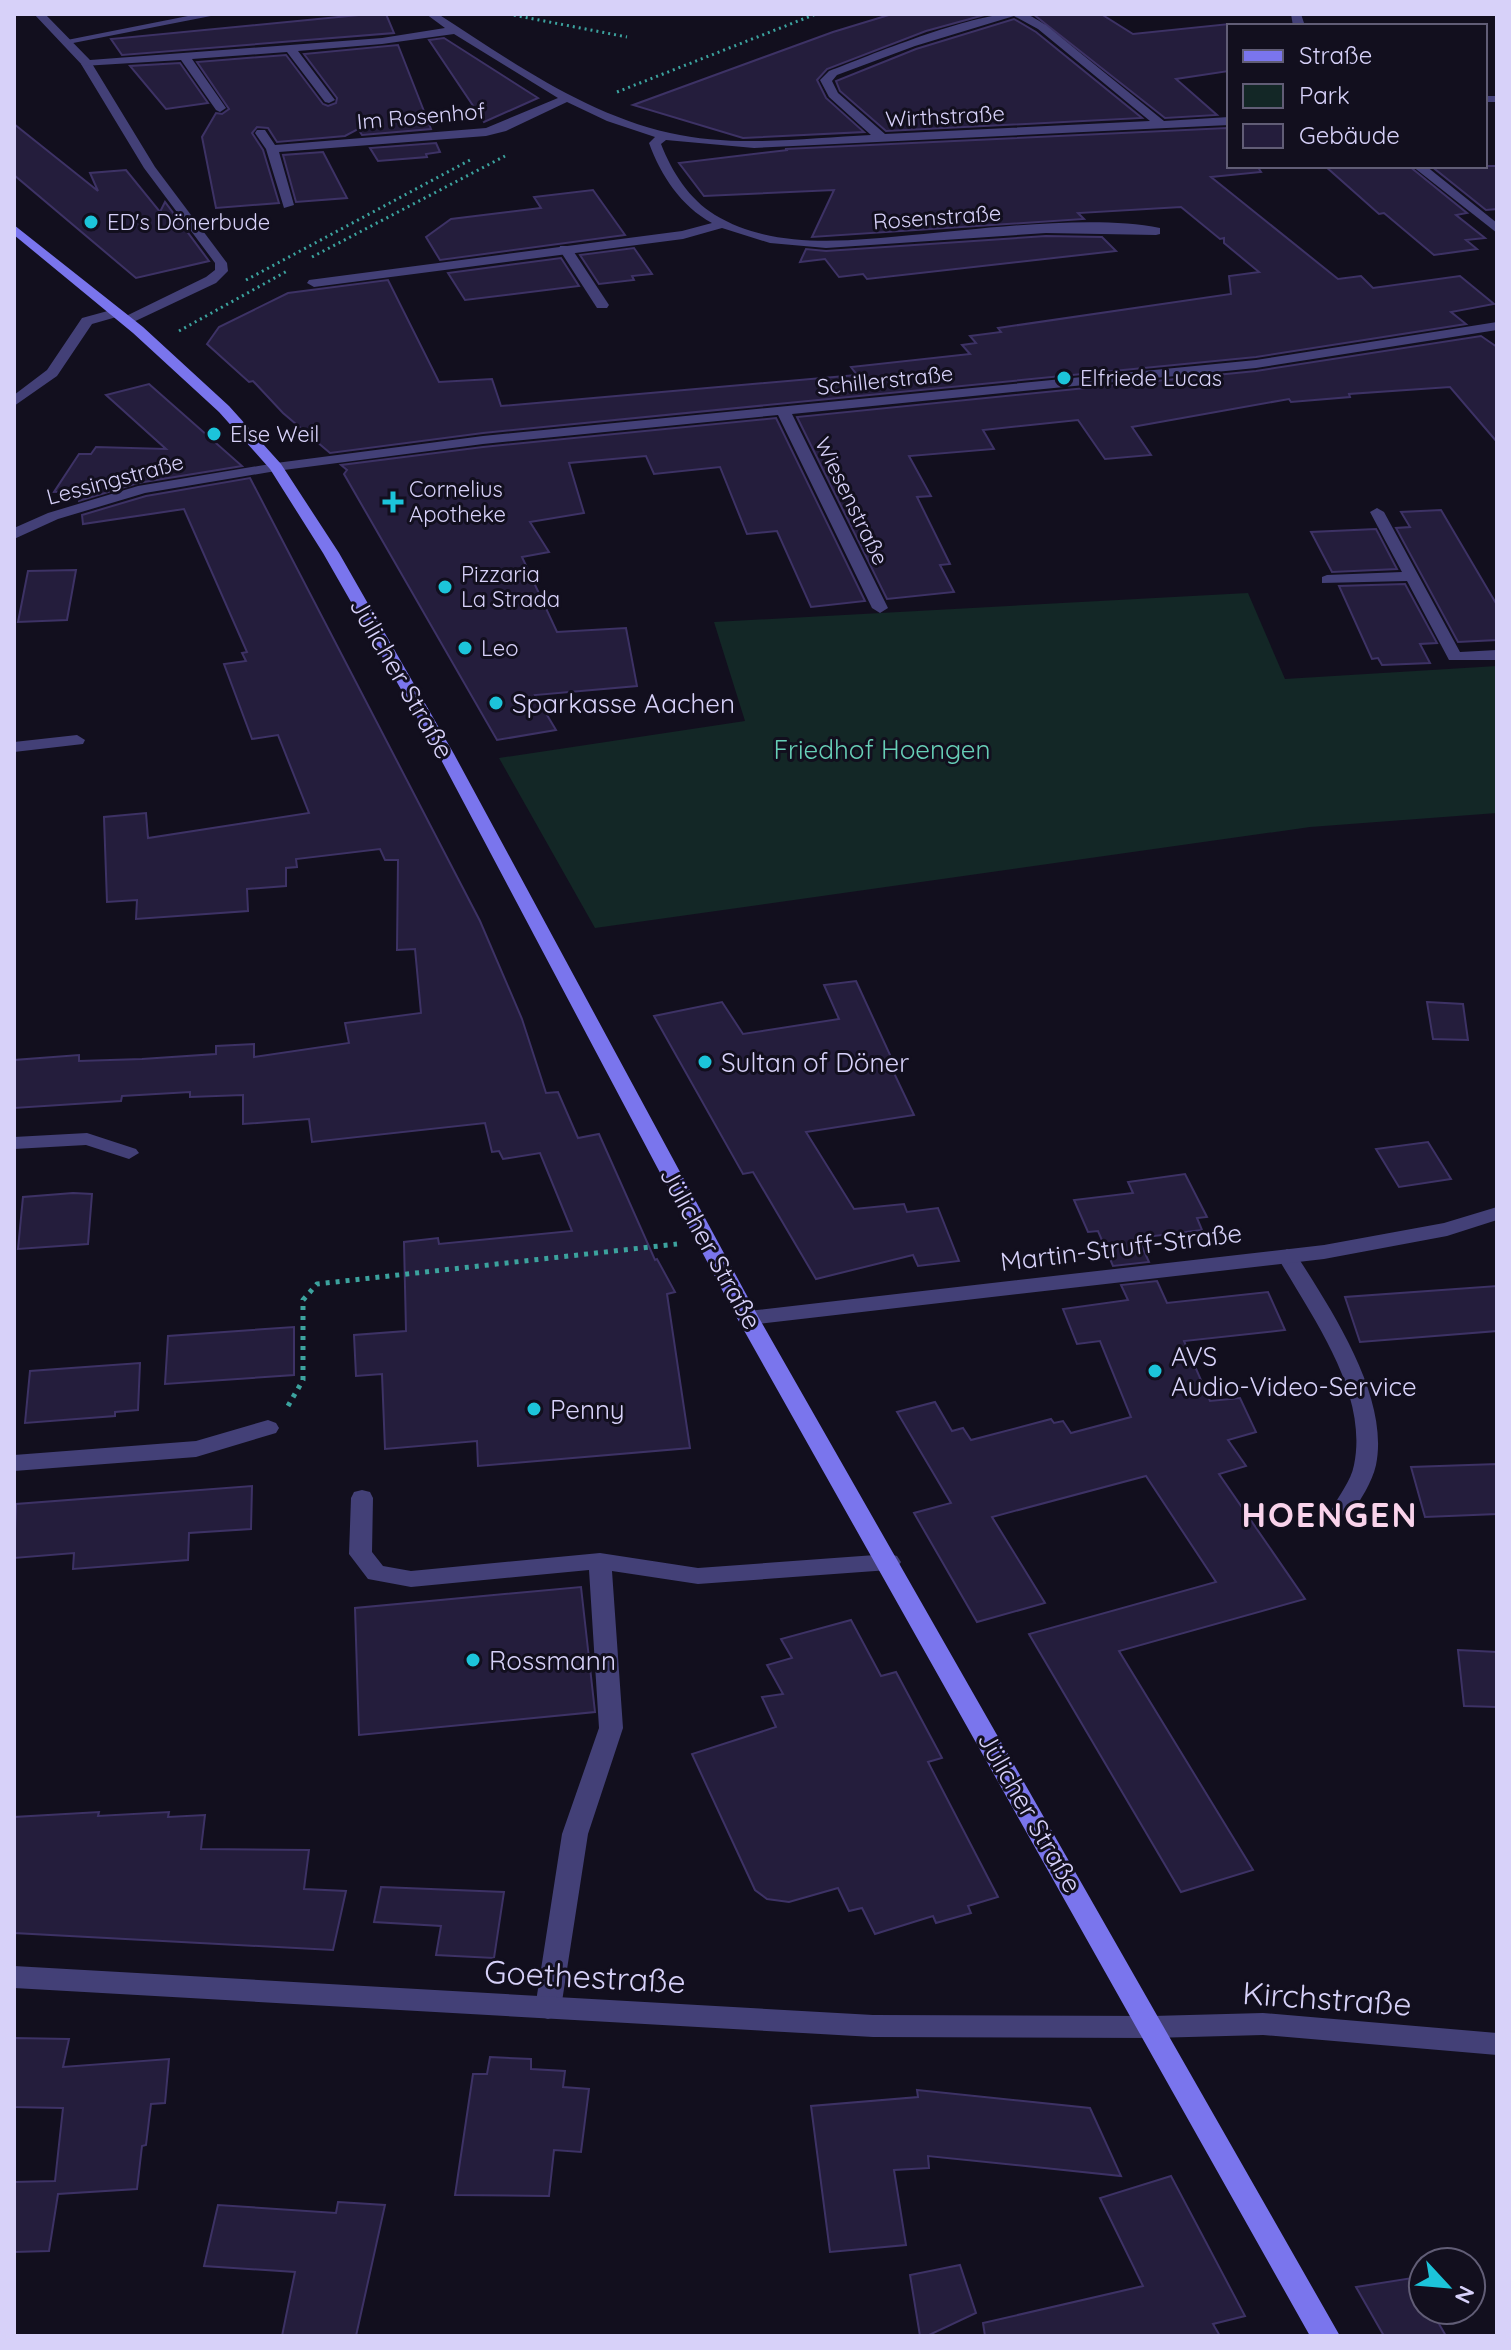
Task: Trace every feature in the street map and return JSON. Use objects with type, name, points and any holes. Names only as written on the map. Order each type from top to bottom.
[{"type":"main road","name":"Jülicher Straße","points":[[14,229],[155,346],[224,409],[276,467],[331,553],[446,754],[748,1318],[1325,2336]]},
{"type":"street","points":[[14,402],[52,373],[87,321],[121,317],[211,280],[222,271],[221,263],[150,168],[87,64],[39,14]]},
{"type":"street","points":[[68,41],[216,14]]},
{"type":"street","points":[[431,14],[567,98],[641,130],[664,135]]},
{"type":"street","points":[[883,139],[828,88],[826,80],[833,73],[911,44],[1011,14]]},
{"type":"street","points":[[1018,14],[1042,27],[1162,125]]},
{"type":"street","points":[[87,64],[382,41],[456,30]]},
{"type":"street","points":[[291,49],[329,100]]},
{"type":"street","points":[[184,56],[220,108]]},
{"type":"street","name":"Im Rosenhof","points":[[272,149],[486,132],[502,128],[567,98]]},
{"type":"street","name":"Wirthstraße","points":[[664,135],[695,141],[754,144],[1227,121]]},
{"type":"street","points":[[261,133],[272,149],[288,205]]},
{"type":"street","name":"Rosenstraße","points":[[664,135],[655,143],[658,152],[684,196],[696,208],[722,224],[776,239],[836,243],[1060,228],[1156,231]]},
{"type":"street","points":[[1421,168],[1497,229]]},
{"type":"street","points":[[314,283],[683,235],[722,224]]},
{"type":"street","points":[[565,249],[602,305]]},
{"type":"street","name":"Schillerstraße","points":[[276,467],[483,440],[1256,364],[1497,326]]},
{"type":"street","name":"Wiesenstraße","points":[[784,412],[880,608]]},
{"type":"street","name":"Lessingstraße","points":[[14,534],[53,516],[143,489],[276,467]]},
{"type":"street","points":[[1377,512],[1455,657],[1497,655]]},
{"type":"street","points":[[1327,580],[1412,576]]},
{"type":"street","points":[[14,747],[77,740]]},
{"type":"street","points":[[14,1143],[87,1139],[129,1153]]},
{"type":"street","name":"Martin-Struff-Straße","points":[[748,1318],[1287,1256],[1447,1229],[1497,1213]]},
{"type":"street","points":[[1287,1256],[1350,1373],[1369,1427],[1365,1465],[1343,1509]]},
{"type":"street","points":[[14,1463],[196,1449],[268,1428]]},
{"type":"street","points":[[362,1498],[360,1554],[376,1573],[411,1579],[600,1561],[698,1576],[889,1562]]},
{"type":"street","points":[[548,2008],[575,1834],[611,1728],[600,1561]]},
{"type":"street","name":"Goethestraße","points":[[14,1977],[873,2026],[1152,2027]]},
{"type":"street","name":"Kirchstraße","points":[[1152,2027],[1263,2024],[1497,2044]]},
{"type":"path","points":[[508,14],[627,37]]},
{"type":"path","points":[[584,106],[700,57],[816,14]]},
{"type":"path","points":[[305,261],[514,151]]},
{"type":"path","points":[[240,284],[474,158]]},
{"type":"path","points":[[155,346],[292,268]]},
{"type":"path","points":[[268,1428],[287,1407],[303,1380],[303,1300],[317,1284],[707,1240]]},
{"type":"green space","name":"Friedhof Hoengen","points":[[1248,593],[1285,679],[1497,666],[1497,813],[1310,827],[595,928],[499,758],[745,721],[714,622]]},
{"type":"building","points":[[386,14],[394,33],[122,55],[111,39]]},
{"type":"building","points":[[892,14],[988,14],[926,31],[827,69],[817,80],[826,98],[864,132],[743,138],[633,105],[833,32]]},
{"type":"building","points":[[1033,14],[1101,14],[1133,34],[1227,24],[1227,71],[1176,79],[1217,115],[1165,118]]},
{"type":"building","points":[[1014,19],[1036,32],[1142,118],[886,131],[840,91],[836,81],[916,49]]},
{"type":"building","points":[[444,38],[538,98],[484,122],[429,40]]},
{"type":"building","points":[[398,45],[431,129],[362,135],[358,129],[345,136],[277,142],[268,128],[257,127],[252,133],[263,150],[279,203],[216,208],[202,137],[216,113],[222,114],[229,109],[197,62],[286,55],[323,104],[328,106],[336,103],[337,98],[304,54]]},
{"type":"building","points":[[180,63],[208,103],[166,109],[130,66]]},
{"type":"building","points":[[14,124],[98,191],[90,173],[126,170],[160,212],[165,202],[209,261],[136,278],[14,175]]},
{"type":"building","points":[[1227,128],[1227,168],[1258,168],[1261,172],[1211,177],[1338,279],[1361,276],[1373,288],[1460,276],[1494,304],[1451,312],[1466,324],[1256,357],[483,433],[330,453],[283,413],[253,381],[249,382],[207,344],[219,327],[288,293],[388,280],[439,382],[492,379],[501,406],[857,375],[851,367],[970,354],[962,345],[976,343],[970,336],[1001,332],[998,328],[1231,294],[1229,276],[1259,272],[1224,243],[1224,238],[1220,239],[1181,207],[1078,213],[1084,219],[812,237],[834,190],[704,196],[679,163],[788,150],[785,149]]},
{"type":"building","points":[[436,143],[440,152],[426,154],[427,157],[378,161],[370,148]]},
{"type":"building","points":[[323,152],[347,198],[296,202],[283,155]]},
{"type":"building","points":[[1497,166],[1497,209],[1486,210],[1434,168]]},
{"type":"building","points":[[1327,168],[1411,168],[1467,213],[1456,215],[1485,238],[1466,240],[1477,249],[1434,255],[1384,213],[1379,214]]},
{"type":"building","points":[[593,190],[625,235],[440,260],[426,237],[451,219],[541,208],[534,197]]},
{"type":"building","points":[[1046,236],[1102,237],[1116,251],[867,279],[863,274],[839,277],[825,259],[800,262],[806,249],[826,251]]},
{"type":"building","points":[[634,248],[652,274],[632,276],[634,280],[599,284],[580,255]]},
{"type":"building","points":[[561,258],[579,286],[465,300],[448,273]]},
{"type":"building","points":[[1481,336],[1497,347],[1497,442],[1450,387],[1349,394],[1350,397],[1291,402],[1289,399],[1132,427],[1151,455],[1105,459],[1078,420],[983,430],[994,449],[909,456],[931,496],[917,497],[950,564],[940,565],[954,592],[887,599],[797,417],[1256,371]]},
{"type":"building","points":[[149,384],[242,466],[138,483],[79,501],[78,491],[54,492],[79,454],[91,454],[96,447],[166,449],[106,395]]},
{"type":"building","points":[[776,418],[865,601],[811,607],[777,531],[747,534],[720,467],[654,474],[646,456],[569,463],[584,513],[530,522],[549,552],[522,557],[557,632],[626,628],[637,686],[535,695],[556,730],[497,740],[344,474],[347,470],[341,465],[483,447]]},
{"type":"building","points":[[250,478],[480,921],[522,1019],[546,1093],[558,1092],[578,1138],[599,1134],[655,1260],[675,1292],[667,1294],[690,1448],[478,1466],[477,1441],[385,1449],[382,1374],[356,1376],[354,1335],[406,1331],[404,1242],[438,1238],[439,1244],[572,1231],[540,1153],[503,1159],[499,1151],[492,1152],[485,1123],[312,1142],[309,1119],[243,1124],[243,1095],[190,1097],[190,1092],[122,1096],[121,1101],[14,1108],[14,1060],[79,1055],[79,1061],[142,1059],[216,1054],[216,1046],[254,1044],[254,1057],[349,1043],[345,1023],[421,1013],[415,949],[397,950],[398,860],[385,860],[380,849],[296,859],[297,867],[286,868],[286,886],[247,889],[248,911],[136,919],[137,900],[107,902],[104,817],[146,813],[148,838],[309,813],[278,735],[252,739],[224,664],[246,661],[242,653],[247,652],[184,509],[83,524],[82,515],[146,496]]},
{"type":"building","points":[[1441,510],[1497,605],[1497,640],[1458,642],[1396,528],[1410,527],[1401,512]]},
{"type":"building","points":[[1376,529],[1397,569],[1332,572],[1311,532]]},
{"type":"building","points":[[76,570],[67,620],[18,622],[28,571]]},
{"type":"building","points":[[1405,584],[1437,643],[1420,644],[1430,663],[1382,665],[1378,658],[1372,659],[1339,586]]},
{"type":"building","points":[[856,981],[914,1115],[806,1132],[854,1209],[904,1204],[907,1212],[938,1208],[959,1261],[918,1266],[913,1255],[816,1279],[753,1172],[743,1174],[654,1016],[722,1002],[743,1034],[839,1019],[824,985]]},
{"type":"building","points":[[1427,1002],[1463,1004],[1468,1040],[1433,1039]]},
{"type":"building","points":[[1428,1142],[1451,1179],[1399,1187],[1376,1149]]},
{"type":"building","points":[[1185,1174],[1207,1217],[1197,1218],[1202,1230],[1138,1238],[1149,1262],[1113,1266],[1098,1231],[1088,1232],[1074,1200],[1133,1193],[1128,1182]]},
{"type":"building","points":[[92,1194],[88,1244],[18,1249],[23,1197]]},
{"type":"building","points":[[1157,1281],[1167,1303],[1268,1292],[1285,1330],[1184,1341],[1210,1401],[1240,1398],[1256,1432],[1228,1440],[1246,1466],[1219,1474],[1305,1599],[1119,1651],[1253,1870],[1181,1892],[1029,1634],[1216,1582],[1146,1476],[992,1517],[1045,1603],[977,1622],[914,1513],[951,1503],[897,1412],[935,1402],[952,1431],[963,1428],[971,1440],[1051,1419],[1054,1423],[1063,1421],[1071,1433],[1131,1417],[1100,1341],[1077,1344],[1063,1309],[1128,1300],[1121,1285]]},
{"type":"building","points":[[1497,1286],[1497,1331],[1360,1342],[1345,1297]]},
{"type":"building","points":[[294,1327],[294,1375],[165,1384],[168,1336]]},
{"type":"building","points":[[140,1363],[138,1410],[115,1412],[115,1416],[25,1423],[30,1371]]},
{"type":"building","points":[[1497,1464],[1497,1514],[1425,1517],[1411,1467]]},
{"type":"building","points":[[252,1486],[251,1529],[189,1533],[188,1560],[73,1569],[74,1553],[14,1558],[16,1504]]},
{"type":"building","name":"Rossmann","points":[[581,1587],[595,1712],[359,1735],[355,1608]]},
{"type":"building","points":[[851,1620],[881,1676],[896,1672],[942,1758],[928,1762],[998,1897],[968,1906],[971,1913],[936,1923],[933,1916],[875,1934],[862,1908],[849,1911],[838,1888],[789,1902],[767,1899],[755,1890],[692,1754],[776,1727],[762,1697],[783,1694],[767,1665],[792,1658],[781,1639]]},
{"type":"building","points":[[1458,1650],[1497,1652],[1497,1707],[1464,1706]]},
{"type":"building","points":[[99,1812],[98,1816],[169,1812],[168,1817],[205,1815],[201,1849],[309,1850],[304,1889],[346,1891],[333,1950],[14,1933],[14,1817]]},
{"type":"building","points":[[381,1887],[504,1892],[494,1958],[436,1955],[441,1926],[374,1922]]},
{"type":"building","points":[[14,2038],[69,2039],[63,2067],[169,2059],[165,2103],[151,2104],[137,2189],[58,2194],[49,2251],[14,2252],[14,2182],[55,2181],[63,2108],[14,2107]]},
{"type":"building","points":[[490,2057],[531,2059],[531,2069],[565,2071],[563,2087],[589,2089],[581,2152],[554,2150],[549,2196],[455,2195],[473,2074],[487,2074]]},
{"type":"building","points":[[917,2090],[1090,2108],[1121,2176],[928,2156],[929,2168],[894,2170],[906,2245],[830,2252],[811,2106],[918,2097]]},
{"type":"building","points":[[1171,2176],[1245,2316],[1213,2324],[1220,2336],[985,2336],[983,2323],[1143,2286],[1100,2198]]},
{"type":"building","points":[[338,2202],[385,2205],[356,2336],[282,2336],[295,2272],[204,2266],[218,2205],[336,2213]]},
{"type":"building","points":[[960,2265],[976,2313],[927,2336],[920,2336],[910,2275]]},
{"type":"building","points":[[1407,2279],[1407,2326],[1440,2326],[1446,2336],[1384,2336],[1356,2287]]},
{"type":"place","name":"ED's Dönerbude","points":[[91,222]]},
{"type":"place","name":"Elfriede Lucas","points":[[1064,378]]},
{"type":"place","name":"Else Weil","points":[[214,434]]},
{"type":"place","name":"Cornelius Apotheke","points":[[393,502]]},
{"type":"place","name":"Pizzaria La Strada","points":[[445,587]]},
{"type":"place","name":"Leo","points":[[465,648]]},
{"type":"place","name":"Sparkasse Aachen","points":[[496,703]]},
{"type":"place","name":"Sultan of Döner","points":[[705,1062]]},
{"type":"place","name":"AVS Audio-Video-Service","points":[[1155,1371]]},
{"type":"place","name":"Penny","points":[[534,1409]]},
{"type":"place","name":"Rossmann","points":[[473,1660]]},
{"type":"district","name":"HOENGEN","points":[[1330,1514]]}]
